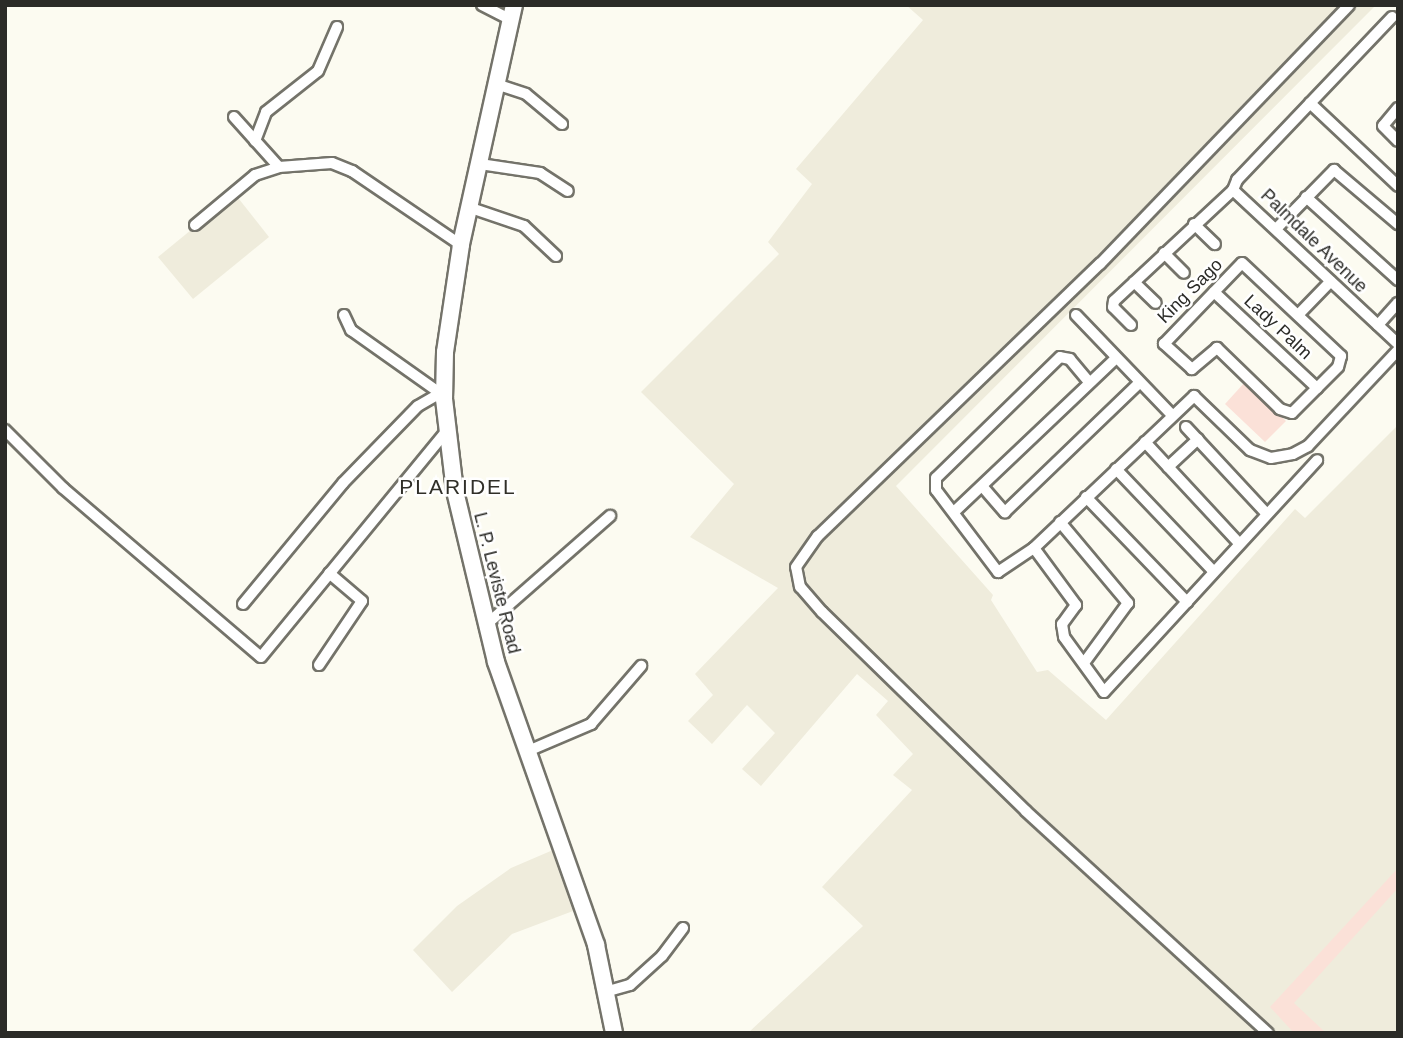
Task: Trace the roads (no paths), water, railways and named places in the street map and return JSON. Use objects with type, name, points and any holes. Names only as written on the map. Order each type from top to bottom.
[{"type":"main road","name":"L. P. Leviste Road","points":[[513,13],[461,245],[445,352],[442,392],[454,491],[487,624],[596,946],[614,1033]]},
{"type":"street","points":[[482,5],[513,13]]},
{"type":"street","points":[[1268,1033],[1027,811],[822,612],[800,587],[796,567],[818,536],[1093,271],[1349,5]]},
{"type":"street","points":[[1131,325],[1113,307],[1134,282],[1194,224],[1235,191],[1237,180],[1392,17]]},
{"type":"street","points":[[255,141],[266,112],[318,71],[337,27]]},
{"type":"street","points":[[499,85],[526,94],[562,124]]},
{"type":"street","points":[[1310,103],[1398,186]]},
{"type":"street","points":[[1398,108],[1383,126],[1398,141]]},
{"type":"street","points":[[234,117],[279,167]]},
{"type":"street","points":[[195,225],[255,175],[279,167],[331,163],[352,171],[461,245]]},
{"type":"street","points":[[480,164],[540,173],[568,191]]},
{"type":"street","points":[[1276,229],[1334,170],[1398,225]]},
{"type":"street","name":"Palmdale Avenue","points":[[1235,191],[1398,344]]},
{"type":"street","points":[[1306,197],[1398,280]]},
{"type":"street","points":[[471,208],[524,226],[556,256]]},
{"type":"street","points":[[1194,224],[1214,244]]},
{"type":"street","points":[[1164,253],[1184,272]]},
{"type":"street","name":"King Sago","points":[[1298,315],[1242,263],[1164,344],[1192,369],[1217,348],[1288,413],[1317,388]]},
{"type":"street","points":[[1317,388],[1338,367],[1341,356],[1298,315],[1331,281]]},
{"type":"street","points":[[1134,282],[1156,303]]},
{"type":"street","name":"Lady Palm","points":[[1214,292],[1317,388]]},
{"type":"street","points":[[1378,325],[1398,303]]},
{"type":"street","points":[[243,604],[342,483],[418,406],[442,392],[351,330],[344,315]]},
{"type":"street","points":[[1076,315],[1172,415]]},
{"type":"street","points":[[1089,382],[1070,359],[1060,357],[936,478],[936,490],[998,572],[1034,548],[1194,396],[1250,450],[1271,457],[1293,454],[1308,446],[1398,350]]},
{"type":"street","points":[[955,512],[1116,358]]},
{"type":"street","points":[[982,486],[1004,512],[1139,383]]},
{"type":"street","points":[[1186,427],[1266,513]]},
{"type":"street","points":[[5,430],[63,488],[261,657],[448,428]]},
{"type":"street","points":[[1168,467],[1198,439]]},
{"type":"street","points":[[1145,442],[1239,543]]},
{"type":"street","points":[[1034,548],[1076,605],[1062,624],[1064,637],[1104,692],[1317,460]]},
{"type":"street","points":[[1116,469],[1213,571]]},
{"type":"street","points":[[1086,497],[1187,602]]},
{"type":"street","points":[[487,624],[610,516]]},
{"type":"street","points":[[1060,522],[1128,603],[1084,663]]},
{"type":"street","points":[[319,665],[362,601],[330,573]]},
{"type":"street","points":[[528,751],[590,724],[641,666]]},
{"type":"street","points":[[605,992],[630,985],[662,956],[682,928]]},
{"type":"district","name":"PLARIDEL","points":[[458,487]]}]
